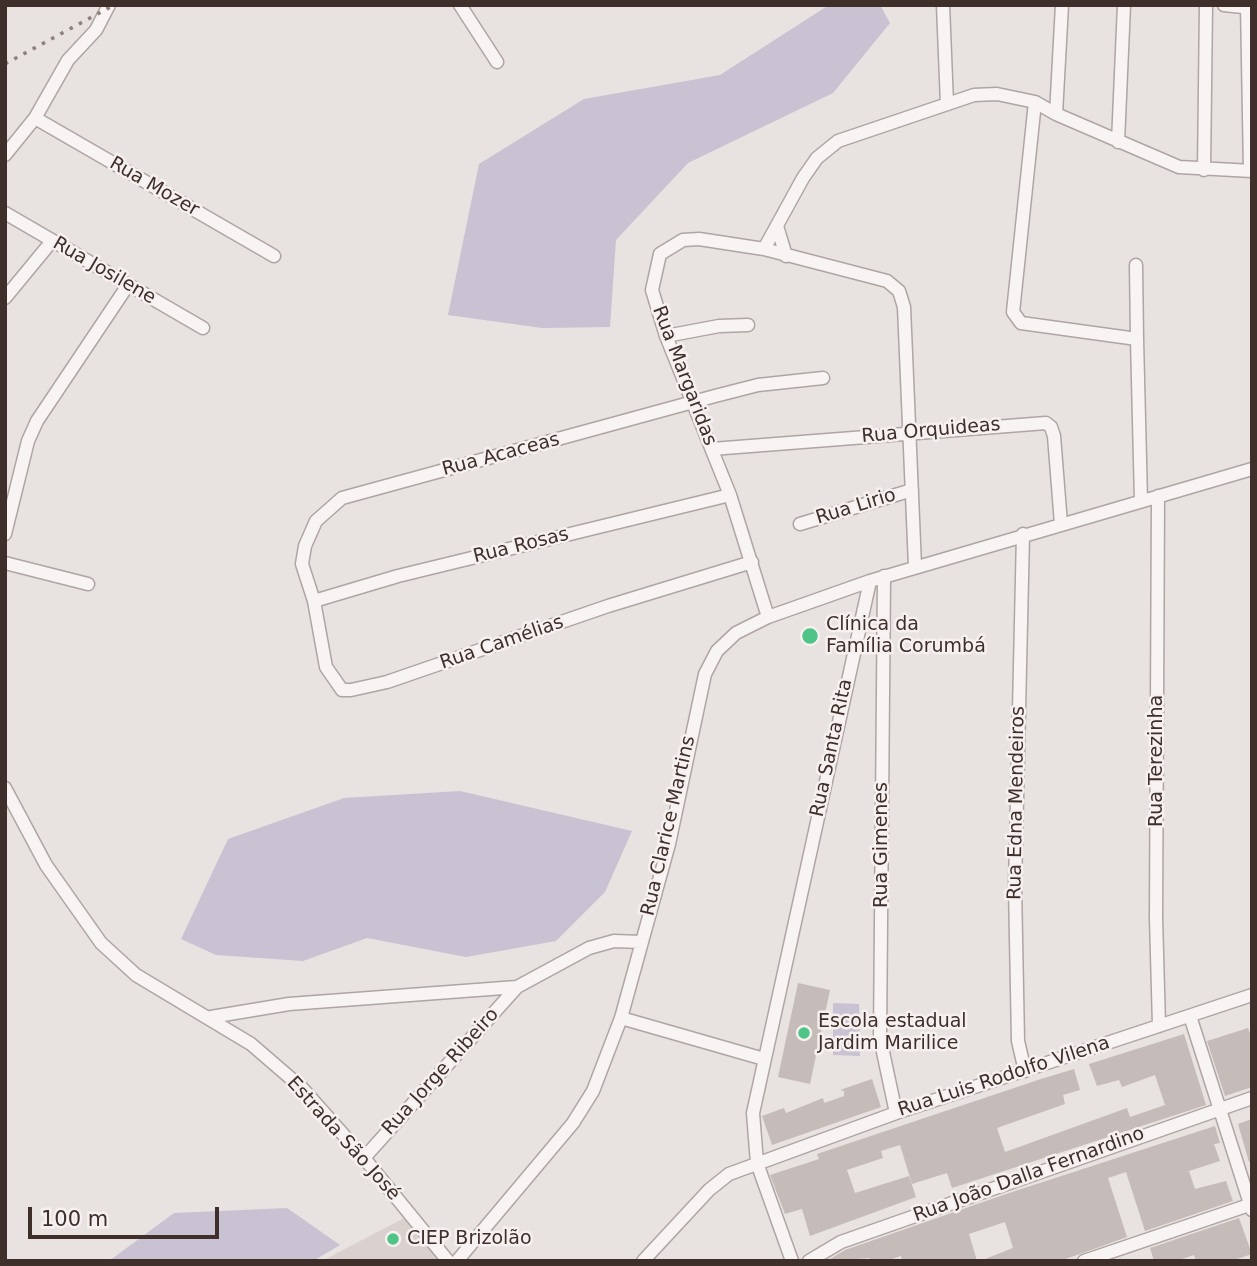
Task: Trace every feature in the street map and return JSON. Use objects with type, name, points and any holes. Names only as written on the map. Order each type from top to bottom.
[{"type":"street","points":[[5,155],[35,118],[68,61],[96,30],[110,5]]},
{"type":"street","points":[[460,5],[497,62]]},
{"type":"street","points":[[943,5],[947,104]]},
{"type":"street","points":[[1056,114],[1062,5]]},
{"type":"street","points":[[1118,142],[1124,5]]},
{"type":"street","points":[[1204,170],[1206,5]]},
{"type":"street","points":[[764,249],[803,178],[817,158],[838,141],[974,94],[996,94],[1035,102],[1118,142],[1179,167],[1251,171],[1248,7],[1224,5]]},
{"type":"street","points":[[1035,102],[1013,312],[1016,319],[1021,323],[1137,339]]},
{"type":"street","name":"Rua Mozer","points":[[35,118],[274,257]]},
{"type":"street","name":"Rua Josilene","points":[[5,213],[202,328]]},
{"type":"street","points":[[777,226],[786,256]]},
{"type":"street","name":"Rua Margaridas","points":[[768,617],[730,495],[666,336],[652,290],[660,254],[682,240],[699,239],[764,249],[887,281],[899,290],[904,307],[910,433]]},
{"type":"street","points":[[5,298],[52,241]]},
{"type":"street","points":[[1136,265],[1141,500]]},
{"type":"street","points":[[5,534],[28,441],[37,421],[128,285]]},
{"type":"street","points":[[666,336],[748,325]]},
{"type":"street","points":[[693,403],[758,385],[823,378]]},
{"type":"street","name":"Rua Acaceas","points":[[314,601],[302,564],[305,546],[316,521],[342,498],[693,403]]},
{"type":"street","name":"Rua Orquideas","points":[[712,449],[1045,423],[1051,427],[1054,436],[1061,524]]},
{"type":"street","points":[[910,433],[915,566]]},
{"type":"street","points":[[870,581],[1252,469]]},
{"type":"street","name":"Rua Lirio","points":[[800,524],[912,490]]},
{"type":"street","name":"Rua Rosas","points":[[314,601],[398,576],[730,495]]},
{"type":"street","name":"Rua Terezinha","points":[[1158,496],[1156,918],[1159,1026]]},
{"type":"street","name":"Rua Edna Mendeiros","points":[[1023,534],[1015,887],[1018,1041],[1025,1071]]},
{"type":"street","name":"Rua Camélias","points":[[314,601],[326,667],[342,690],[351,690],[387,682],[608,606],[752,562]]},
{"type":"street","points":[[5,563],[88,584]]},
{"type":"street","name":"Rua Gimenes","points":[[884,576],[880,1038],[896,1113]]},
{"type":"street","name":"Rua Clarice Martins","points":[[211,1017],[289,1004],[517,987],[589,948],[614,942],[641,942],[669,844],[705,674],[717,651],[736,633],[768,617],[870,581]]},
{"type":"street","name":"Rua Santa Rita","points":[[792,1261],[757,1163],[753,1114],[870,581]]},
{"type":"street","name":"Estrada São José","points":[[5,788],[46,865],[101,943],[136,975],[211,1017],[251,1044],[302,1088],[364,1158],[448,1261]]},
{"type":"street","points":[[457,1261],[573,1123],[593,1091],[621,1018],[641,942]]},
{"type":"street","name":"Rua Jorge Ribeiro","points":[[364,1158],[517,987]]},
{"type":"street","name":"Rua Luis Rodolfo Vilena","points":[[643,1261],[709,1190],[729,1174],[896,1113],[1252,995]]},
{"type":"street","points":[[1084,1261],[1251,1206],[1217,1109],[1190,1016]]},
{"type":"street","points":[[621,1018],[764,1059]]},
{"type":"street","name":"Rua João Dalla Fernardino","points":[[810,1261],[841,1242],[1252,1098]]},
{"type":"shaded area","points":[[829,5],[880,5],[890,23],[833,93],[688,163],[616,240],[610,327],[542,328],[448,315],[479,164],[584,99],[720,75]]},
{"type":"shaded area","points":[[460,791],[632,831],[605,892],[556,941],[466,957],[367,938],[303,961],[216,955],[181,939],[228,839],[344,798]]},
{"type":"shaded area","points":[[833,1003],[859,1004],[860,1056],[833,1055]]},
{"type":"shaded area","points":[[287,1208],[340,1245],[313,1261],[109,1261],[174,1213]]},
{"type":"shaded area","name":"CIEP Brizolão","points":[[406,1217],[440,1261],[322,1261]]},
{"type":"building","name":"Escola estadual Jardim Marilice","points":[[798,983],[830,990],[810,1084],[778,1077]]},
{"type":"building","points":[[1248,1028],[1252,1039],[1252,1087],[1225,1096],[1207,1041]]},
{"type":"building","points":[[1184,1034],[1206,1105],[952,1188],[947,1173],[912,1184],[900,1145],[881,1151],[883,1158],[847,1170],[855,1193],[909,1176],[916,1197],[810,1236],[802,1209],[785,1214],[770,1175],[819,1159],[817,1154],[1074,1069],[1080,1090],[1063,1095],[1065,1104],[997,1128],[1005,1152],[1127,1108],[1130,1117],[1165,1105],[1155,1075],[1122,1087],[1119,1080],[1097,1086],[1089,1064]]},
{"type":"building","points":[[872,1079],[881,1107],[772,1145],[762,1116],[784,1108],[786,1113],[823,1098],[824,1103],[844,1096],[844,1091],[840,1090]]},
{"type":"building","points":[[1252,1119],[1252,1161],[1249,1162],[1238,1124]]},
{"type":"building","points":[[1215,1126],[1220,1143],[1214,1144],[1220,1161],[1189,1171],[1195,1189],[1226,1181],[1233,1201],[1145,1231],[1126,1172],[1108,1178],[1127,1237],[1059,1261],[980,1261],[1013,1248],[1005,1222],[969,1234],[977,1261],[902,1261],[901,1256],[886,1261],[871,1261],[870,1258],[827,1261],[845,1250]]},
{"type":"building","points":[[1239,1218],[1252,1254],[1231,1261],[1196,1261],[1194,1255],[1176,1261],[1154,1261],[1150,1248]]},
{"type":"railway","points":[[5,64],[114,5]]},
{"type":"place","name":"Clínica da Família Corumbá","points":[[810,636]]},
{"type":"place","name":"Escola estadual Jardim Marilice","points":[[804,1033]]},
{"type":"place","name":"CIEP Brizolão","points":[[393,1239]]}]
